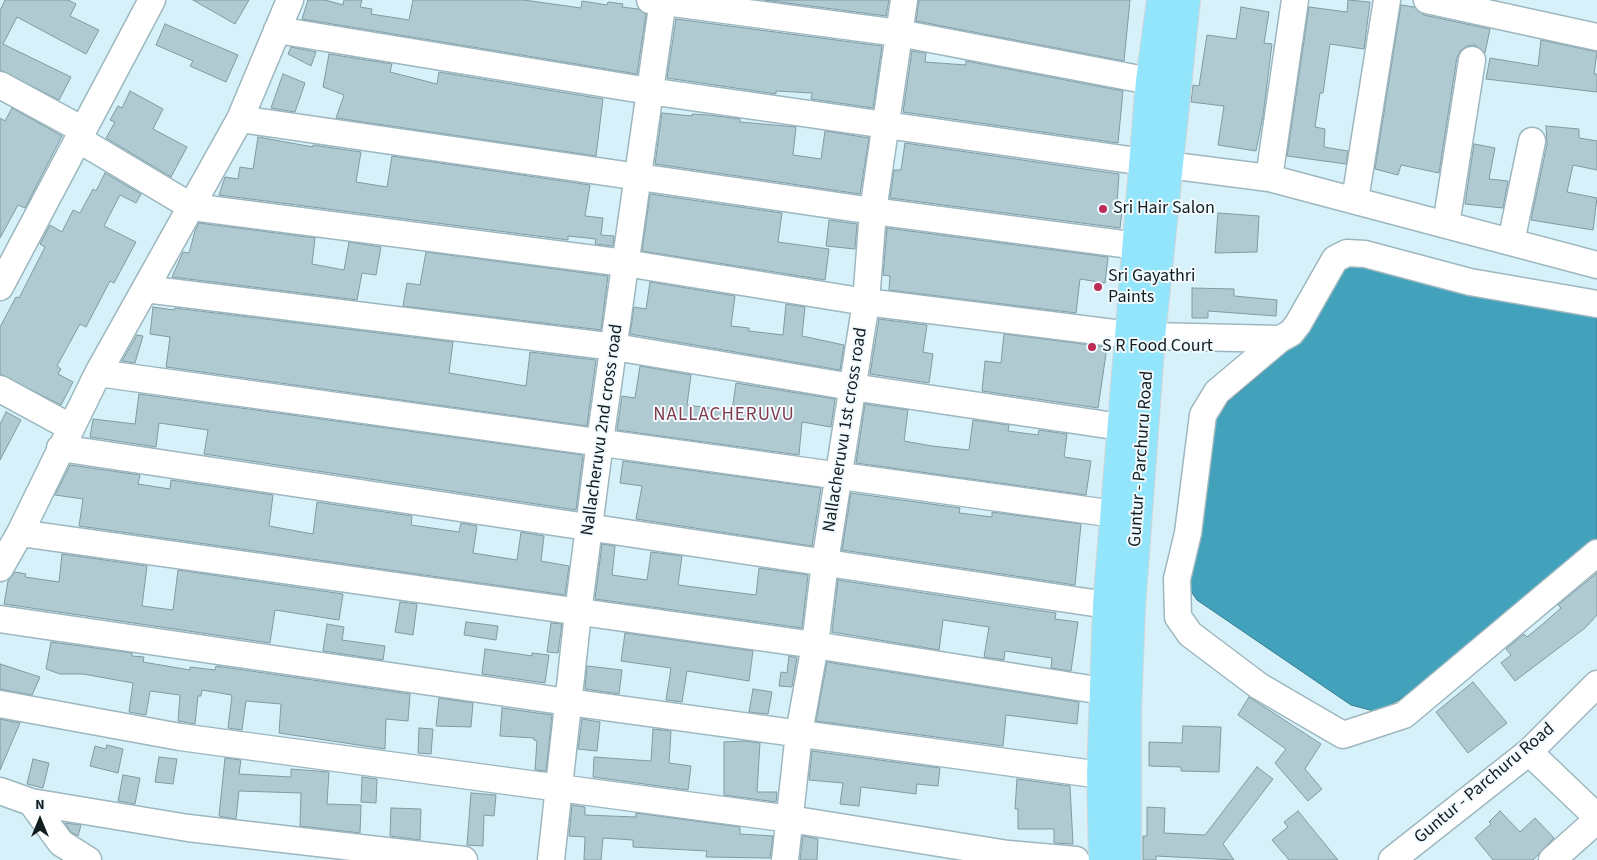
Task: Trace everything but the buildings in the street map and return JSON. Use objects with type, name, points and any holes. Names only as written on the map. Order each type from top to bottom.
[{"type":"main road","name":"Guntur - Parchuru Road","points":[[1127,860],[1127,710],[1141,336],[1156,164],[1150,81],[1161,0]]},
{"type":"main road","name":"Guntur - Parchuru Road","points":[[1103,860],[1101,775],[1107,605],[1121,427],[1141,336],[1138,246],[1156,164],[1186,0]]},
{"type":"street","points":[[0,568],[20,533],[98,373],[240,119],[290,0]]},
{"type":"street","name":"Nallacheruvu 1st cross road","points":[[785,860],[799,734],[815,646],[825,562],[866,302],[873,211],[904,0]]},
{"type":"street","points":[[1269,178],[1295,0]]},
{"type":"street","points":[[1355,200],[1387,0]]},
{"type":"street","points":[[1427,0],[1597,37]]},
{"type":"street","points":[[659,1],[899,33],[1150,81]]},
{"type":"street","name":"Nallacheruvu 2nd cross road","points":[[551,860],[578,612],[600,441],[650,91],[659,1]]},
{"type":"street","points":[[0,287],[10,243],[81,135],[144,2]]},
{"type":"street","points":[[277,30],[650,91],[885,126],[1269,178],[1597,265]]},
{"type":"street","points":[[1446,225],[1472,60]]},
{"type":"street","points":[[0,85],[192,207],[625,263],[866,302],[1141,336],[1280,339]]},
{"type":"street","points":[[240,119],[873,211],[1138,246]]},
{"type":"street","points":[[1512,242],[1532,141]]},
{"type":"street","points":[[1597,304],[1470,282],[1365,254],[1347,253],[1335,259],[1291,333],[1280,339],[1217,392],[1203,415],[1188,533],[1177,579],[1178,617],[1190,634],[1259,686],[1343,735],[1404,715],[1597,553]]},
{"type":"street","points":[[146,289],[614,347],[852,387],[1121,427]]},
{"type":"street","points":[[98,373],[600,441],[1115,514]]},
{"type":"street","points":[[0,389],[65,438],[590,529],[825,562],[1107,605]]},
{"type":"street","points":[[20,533],[815,646],[1103,691]]},
{"type":"street","points":[[0,619],[568,702],[1101,775]]},
{"type":"street","name":"Guntur - Parchuru Road","points":[[1392,860],[1529,752],[1597,684]]},
{"type":"street","points":[[0,704],[180,737],[790,818],[1008,857],[1076,860]]},
{"type":"street","points":[[1529,752],[1597,819],[1552,860]]},
{"type":"street","points":[[0,791],[31,802],[188,828],[464,860]]},
{"type":"street","points":[[31,802],[60,843],[88,860]]},
{"type":"water","points":[[1371,262],[1597,311],[1597,539],[1569,560],[1409,694],[1388,706],[1374,711],[1351,705],[1197,600],[1188,587],[1186,580],[1208,482],[1212,428],[1215,421],[1228,402],[1292,347],[1337,272],[1350,265]]},
{"type":"place","name":"Sri Hair Salon","points":[[1103,209]]},
{"type":"place","name":"Sri Gayathri Paints","points":[[1098,287]]},
{"type":"place","name":"S R Food Court","points":[[1092,347]]},
{"type":"district","name":"NALLACHERUVU","points":[[724,416]]}]
